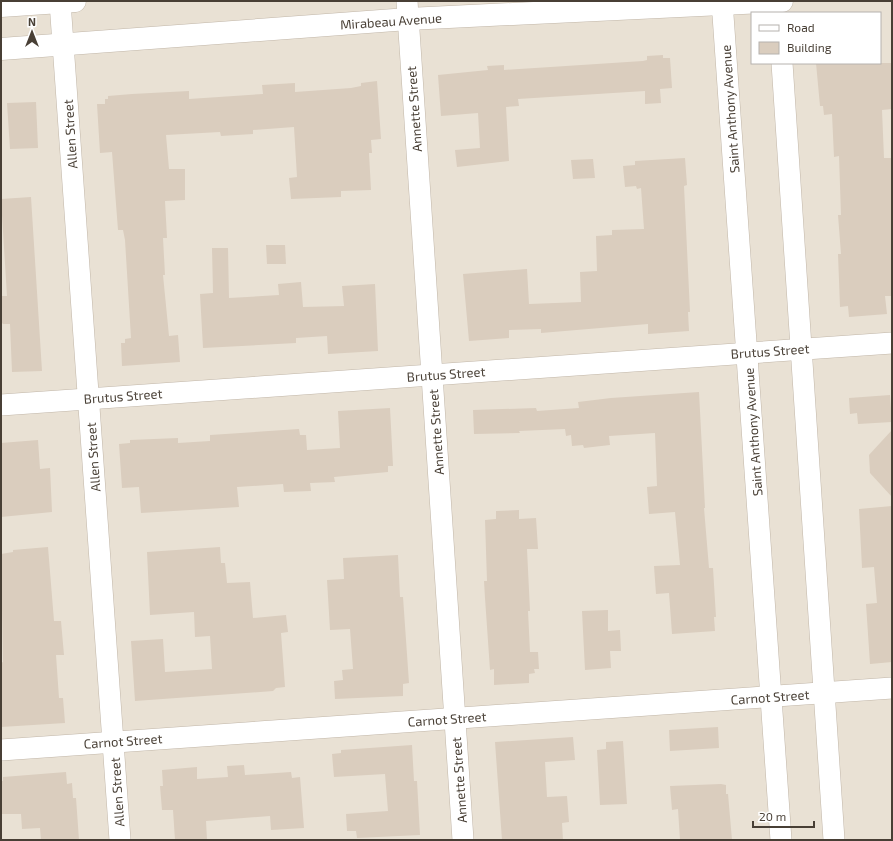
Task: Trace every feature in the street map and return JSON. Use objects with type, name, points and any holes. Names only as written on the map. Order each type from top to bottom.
[{"type":"street","points":[[778,1],[778,12]]},
{"type":"street","name":"Mirabeau Avenue","points":[[1,49],[64,45],[408,10],[782,1]]},
{"type":"street","points":[[1,6],[68,2]]},
{"type":"street","name":"Allen Street","points":[[68,2],[64,45],[120,840]]},
{"type":"street","name":"Saint Anthony Avenue","points":[[722,3],[781,840]]},
{"type":"street","name":"Annette Street","points":[[408,10],[463,840]]},
{"type":"street","points":[[782,64],[834,840]]},
{"type":"street","name":"Brutus Street","points":[[1,405],[892,343]]},
{"type":"street","name":"Carnot Street","points":[[1,750],[892,688]]},
{"type":"shaded area","points":[[1,1],[892,1],[892,840],[1,840]]},
{"type":"building","points":[[663,55],[663,58],[670,58],[672,88],[660,89],[661,103],[645,104],[645,91],[518,99],[519,106],[506,107],[509,161],[457,167],[455,150],[480,148],[478,113],[441,116],[438,75],[488,70],[487,66],[504,65],[504,70],[643,61],[647,60],[647,56]]},
{"type":"building","points":[[892,63],[892,109],[882,110],[884,158],[892,158],[892,296],[885,296],[887,314],[849,317],[848,306],[840,307],[838,254],[841,254],[838,215],[841,215],[839,156],[834,157],[832,114],[824,115],[823,106],[820,106],[816,64]]},
{"type":"building","points":[[377,81],[381,139],[371,140],[372,153],[369,153],[371,190],[341,191],[341,197],[291,199],[289,178],[297,177],[294,127],[253,130],[253,134],[221,136],[220,132],[166,135],[169,169],[185,169],[185,200],[165,201],[167,238],[163,238],[165,275],[163,275],[169,336],[178,335],[180,362],[122,366],[121,343],[125,343],[125,339],[131,338],[125,240],[123,230],[118,230],[112,152],[100,153],[97,104],[105,104],[105,99],[108,99],[108,96],[132,94],[189,91],[189,99],[263,94],[262,85],[295,83],[295,92],[351,88],[361,86],[361,83]]},
{"type":"building","points":[[36,102],[38,148],[10,149],[7,103]]},
{"type":"building","points":[[685,158],[687,185],[684,186],[690,312],[688,312],[689,331],[648,334],[648,324],[541,333],[541,329],[509,330],[509,338],[469,341],[463,274],[527,269],[529,304],[581,302],[580,272],[597,271],[596,236],[612,235],[612,230],[644,229],[641,188],[637,189],[636,186],[625,187],[623,166],[635,165],[635,161]]},
{"type":"building","points":[[593,159],[595,178],[573,179],[571,160]]},
{"type":"building","points":[[31,197],[42,371],[12,372],[10,324],[3,324],[1,322],[1,296],[7,296],[1,199]]},
{"type":"building","points":[[266,245],[285,245],[286,264],[267,264]]},
{"type":"building","points":[[212,248],[228,248],[229,298],[279,295],[278,284],[301,282],[303,307],[344,306],[342,286],[375,284],[378,351],[328,354],[327,336],[296,338],[296,343],[203,348],[200,294],[213,293]]},
{"type":"building","points":[[699,392],[704,508],[709,568],[713,568],[716,617],[714,617],[715,631],[672,634],[669,593],[656,594],[654,566],[680,565],[675,512],[649,514],[647,487],[657,486],[655,433],[609,436],[610,445],[584,448],[583,445],[572,446],[571,435],[566,436],[565,429],[519,431],[520,433],[474,434],[473,410],[536,408],[537,411],[579,408],[578,402],[611,398]]},
{"type":"building","points":[[890,395],[892,422],[858,424],[857,413],[850,414],[849,398]]},
{"type":"building","points":[[390,408],[393,466],[388,466],[388,472],[334,477],[335,482],[310,483],[311,491],[284,492],[283,484],[237,487],[239,507],[141,513],[139,487],[122,488],[119,444],[130,443],[130,440],[178,438],[178,443],[210,441],[210,435],[299,429],[300,435],[306,435],[307,450],[340,448],[338,411]]},
{"type":"building","points":[[892,430],[892,497],[870,473],[869,455]]},
{"type":"building","points":[[38,440],[40,469],[50,468],[52,512],[1,517],[1,443]]},
{"type":"building","points":[[892,506],[892,662],[870,664],[866,604],[877,603],[874,567],[862,568],[859,509]]},
{"type":"building","points":[[519,510],[519,519],[536,518],[538,549],[527,549],[530,611],[528,611],[530,652],[538,652],[539,669],[534,669],[535,673],[529,674],[529,683],[494,685],[494,669],[490,670],[484,581],[487,581],[485,520],[496,519],[496,511]]},
{"type":"building","points":[[48,547],[54,621],[61,621],[64,655],[56,655],[59,698],[63,698],[65,723],[1,727],[1,663],[3,662],[1,554],[13,552],[13,550]]},
{"type":"building","points":[[220,547],[221,563],[225,563],[227,583],[250,582],[253,618],[286,615],[288,632],[281,633],[285,687],[276,688],[273,691],[135,701],[131,641],[163,639],[165,672],[212,669],[210,636],[195,637],[194,612],[150,615],[147,552]]},
{"type":"building","points":[[398,555],[400,597],[403,597],[409,683],[403,684],[403,696],[335,699],[334,681],[343,680],[342,670],[353,669],[350,629],[330,630],[327,580],[344,579],[343,558]]},
{"type":"building","points":[[608,610],[608,631],[620,630],[621,651],[610,651],[611,668],[585,670],[582,611]]},
{"type":"building","points":[[718,727],[719,748],[670,751],[669,730]]},
{"type":"building","points":[[573,737],[575,760],[545,762],[547,797],[567,796],[569,822],[562,823],[563,840],[502,840],[495,742]]},
{"type":"building","points":[[623,741],[627,804],[600,805],[597,750],[606,749],[606,742]]},
{"type":"building","points":[[412,745],[414,781],[417,781],[420,835],[357,838],[356,831],[347,831],[346,814],[388,811],[385,774],[334,777],[332,754],[341,753],[341,750]]},
{"type":"building","points":[[244,765],[245,775],[291,772],[292,778],[300,777],[304,828],[271,830],[270,816],[206,821],[207,840],[175,840],[173,810],[162,810],[160,786],[163,786],[162,770],[197,767],[197,779],[228,777],[227,766]]},
{"type":"building","points":[[66,772],[67,784],[72,783],[73,798],[76,798],[79,840],[41,840],[40,828],[22,829],[21,814],[1,814],[1,781],[3,781],[3,777]]},
{"type":"building","points":[[726,785],[726,794],[728,794],[732,840],[680,840],[678,809],[672,810],[670,786]]}]
